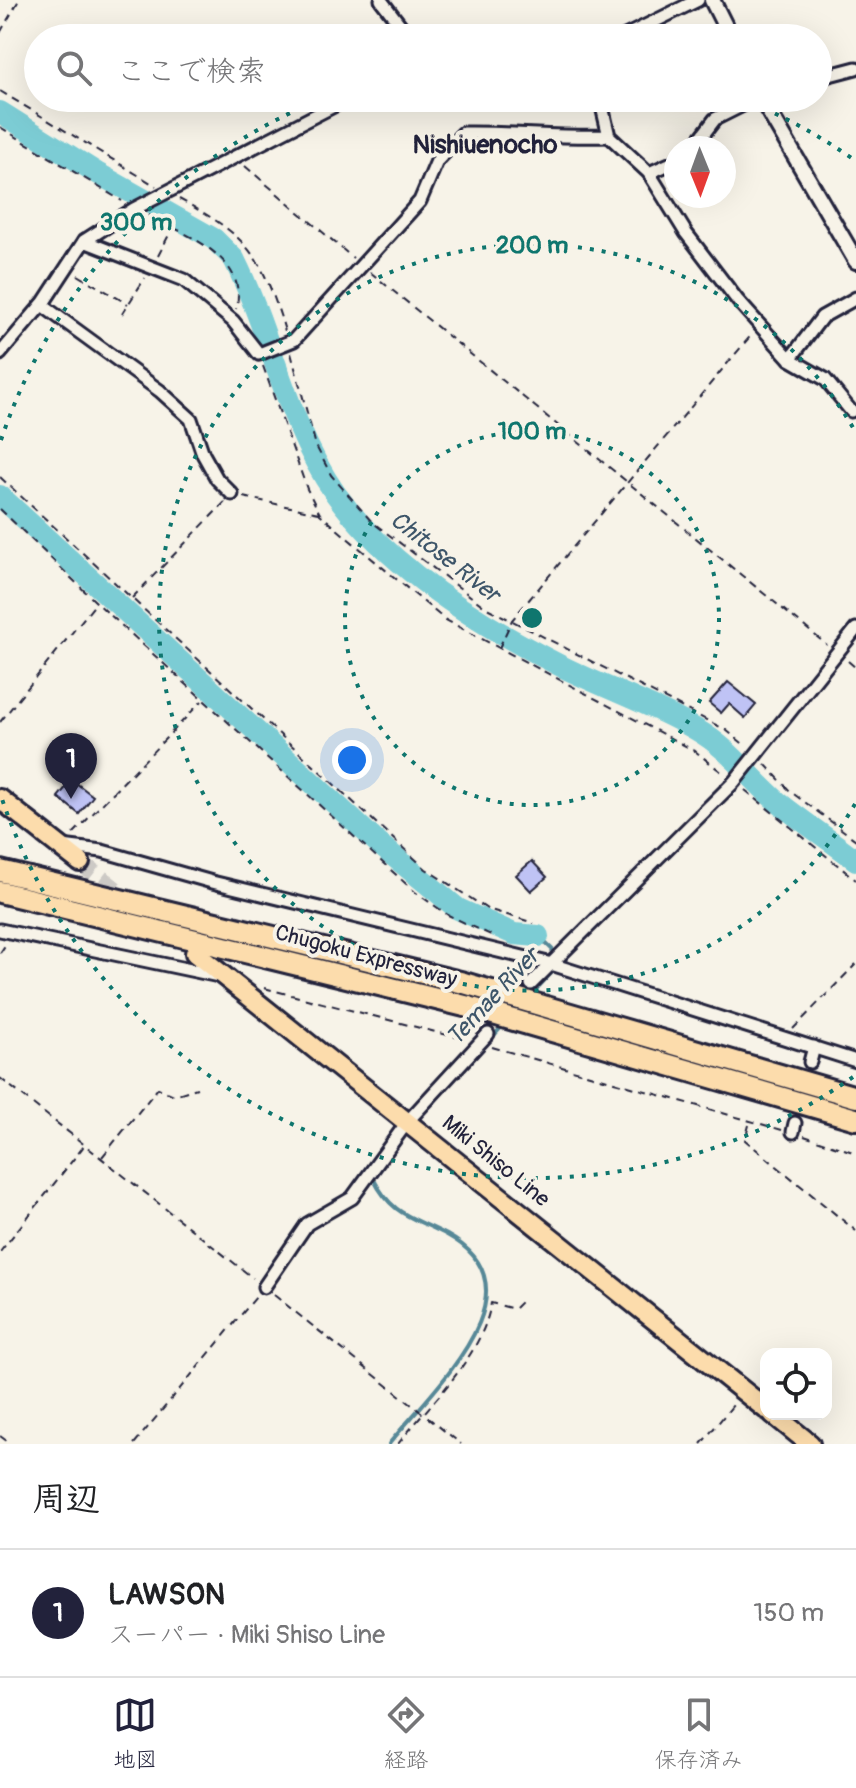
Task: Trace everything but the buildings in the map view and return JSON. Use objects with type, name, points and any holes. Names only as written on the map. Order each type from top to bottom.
[{"type":"highway","name":"Chugoku Expressway","points":[[0,871],[464,983],[856,1097]]},
{"type":"highway","name":"Chugoku Expressway","points":[[0,892],[469,1007],[856,1119]]},
{"type":"main road","points":[[0,799],[80,862]]},
{"type":"main road","name":"Miki Shiso Line","points":[[195,953],[760,1404]]},
{"type":"main road","points":[[780,1420],[810,1444]]},
{"type":"street","points":[[381,0],[399,24]]},
{"type":"street","points":[[649,24],[698,0]]},
{"type":"street","points":[[712,0],[724,24]]},
{"type":"street","points":[[832,74],[856,68]]},
{"type":"street","points":[[0,354],[42,305],[84,241],[142,205],[323,112]]},
{"type":"street","points":[[603,112],[609,136],[649,173],[686,233],[761,328],[790,359],[825,379],[851,411]]},
{"type":"street","points":[[702,136],[715,119],[730,112]]},
{"type":"street","points":[[767,112],[856,261]]},
{"type":"street","points":[[84,241],[184,280],[233,321],[261,352],[286,344],[420,201],[437,161],[463,133],[510,132],[553,138],[609,136]]},
{"type":"street","points":[[649,173],[664,166]]},
{"type":"street","points":[[790,359],[822,317],[856,298]]},
{"type":"street","points":[[42,305],[160,391],[191,419],[203,454],[217,479],[232,494]]},
{"type":"street","points":[[531,984],[548,963],[736,779],[856,629]]},
{"type":"street","points":[[61,846],[102,851],[212,882],[548,963],[856,1061]]},
{"type":"street","points":[[0,930],[226,977]]},
{"type":"street","points":[[264,1287],[307,1224],[352,1198],[408,1121],[488,1034]]},
{"type":"street","points":[[810,1062],[814,1047]]},
{"type":"path","points":[[0,33],[19,0]]},
{"type":"path","points":[[0,91],[24,106]]},
{"type":"path","points":[[34,112],[165,194],[241,237],[259,266],[316,446],[331,475],[355,506],[485,607],[726,730],[791,792],[856,840]]},
{"type":"path","points":[[236,158],[361,264],[838,653]]},
{"type":"path","points":[[67,268],[129,304]]},
{"type":"path","points":[[500,647],[512,623],[629,480],[750,336],[761,328]]},
{"type":"path","points":[[261,352],[291,452],[320,514],[444,619],[695,751],[736,779],[856,880]]},
{"type":"path","points":[[0,477],[426,869],[487,909],[534,923]]},
{"type":"path","points":[[132,598],[232,494],[320,514]]},
{"type":"path","points":[[0,509],[97,603],[415,892],[448,915],[494,937]]},
{"type":"path","points":[[0,722],[97,603]]},
{"type":"path","points":[[61,846],[203,700]]},
{"type":"path","points":[[785,1037],[856,964]]},
{"type":"path","points":[[263,988],[479,1044],[750,1122],[794,1128],[856,1153]]},
{"type":"path","points":[[0,1078],[461,1444]]},
{"type":"path","points":[[101,1158],[158,1088],[174,1095],[197,1088]]},
{"type":"path","points":[[750,1122],[745,1140],[856,1231]]},
{"type":"path","points":[[0,1252],[85,1145]]},
{"type":"path","points":[[134,1444],[264,1287]]},
{"type":"path","points":[[398,1444],[471,1353],[488,1323],[491,1303],[514,1309],[521,1302]]},
{"type":"path","points":[[701,1444],[744,1391]]},
{"type":"path","points":[[0,1436],[11,1444]]},
{"type":"waterway","name":"Chitose River","points":[[0,112],[97,173],[214,239],[234,259],[304,438],[318,466],[357,520],[408,570],[467,612],[528,649],[709,737],[778,802],[856,860]]},
{"type":"waterway","name":"Temae River","points":[[0,496],[379,844],[458,909],[514,934],[538,936]]},
{"type":"waterway","name":"Temae River","points":[[538,936],[558,955]]},
{"type":"waterway","name":"Temae River","points":[[530,996],[557,967]]},
{"type":"waterway","name":"Temae River","points":[[490,1040],[505,1023]]},
{"type":"waterway","name":"Temae River","points":[[373,1178],[396,1208],[447,1235],[475,1257],[486,1283],[483,1311],[471,1340],[430,1397],[389,1444]]},
{"type":"tunnel","points":[[80,862],[172,934]]},
{"type":"tunnel","points":[[795,1123],[810,1062]]},
{"type":"place","name":"LAWSON","points":[[71,799]]},
{"type":"district","name":"Nishiuenocho","points":[[485,145]]}]
